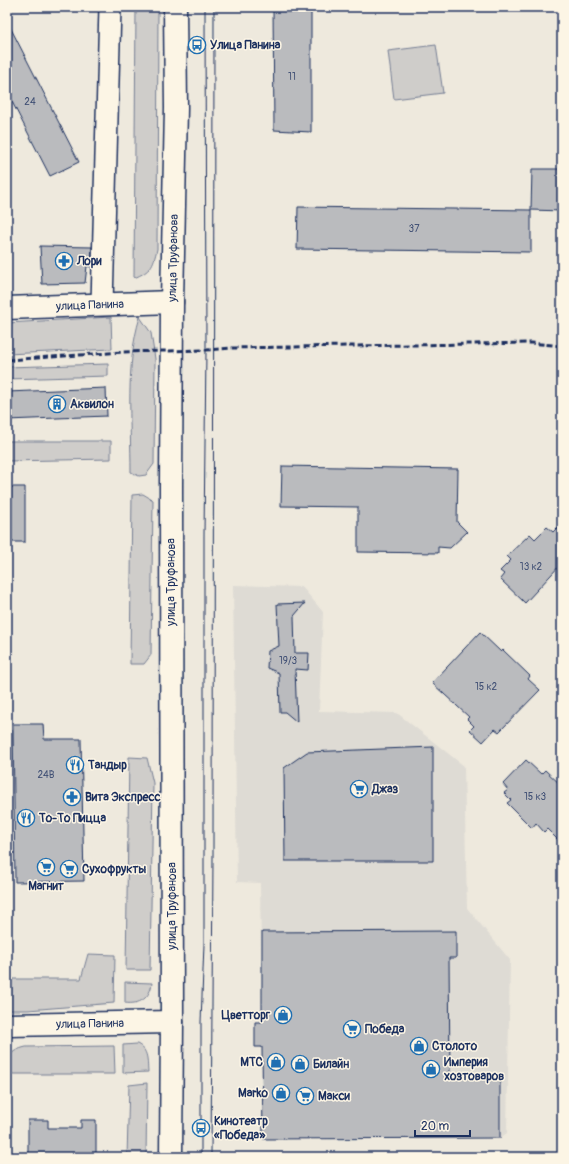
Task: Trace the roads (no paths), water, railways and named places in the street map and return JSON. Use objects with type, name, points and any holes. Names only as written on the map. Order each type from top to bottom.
[{"type":"street","points":[[102,304],[110,7]]},
{"type":"street","name":"улица Труфанова","points":[[171,1157],[171,487],[176,7]]},
{"type":"street","name":"улица Панина","points":[[7,308],[172,302]]},
{"type":"street","name":"улица Панина","points":[[7,1025],[172,1022]]},
{"type":"tram line","points":[[201,1157],[201,1022],[204,944],[204,536],[206,350],[205,7]]},
{"type":"tram line","points":[[211,1157],[213,857],[214,7]]},
{"type":"railway","points":[[7,360],[123,352],[233,348],[531,343],[562,346]]},
{"type":"place","name":"Улица Панина","points":[[197,45]]},
{"type":"place","name":"Лори","points":[[64,261]]},
{"type":"place","name":"Аквилон","points":[[57,404]]},
{"type":"place","name":"Тандыр","points":[[75,765]]},
{"type":"place","name":"Джаз","points":[[359,789]]},
{"type":"place","name":"Вита Экспресс","points":[[72,797]]},
{"type":"place","name":"То-То Пицца","points":[[26,818]]},
{"type":"place","name":"Магнит","points":[[46,867]]},
{"type":"place","name":"Сухофрукты","points":[[69,869]]},
{"type":"place","name":"Цветторг","points":[[283,1015]]},
{"type":"place","name":"Победа","points":[[352,1029]]},
{"type":"place","name":"Столото","points":[[419,1046]]},
{"type":"place","name":"МТС","points":[[276,1062]]},
{"type":"place","name":"Билайн","points":[[300,1064]]},
{"type":"place","name":"Империя хозтоваров","points":[[431,1069]]},
{"type":"place","name":"Marko","points":[[281,1093]]},
{"type":"place","name":"Макси","points":[[305,1096]]},
{"type":"place","name":"Кинотеатр «Победа»","points":[[201,1128]]}]
